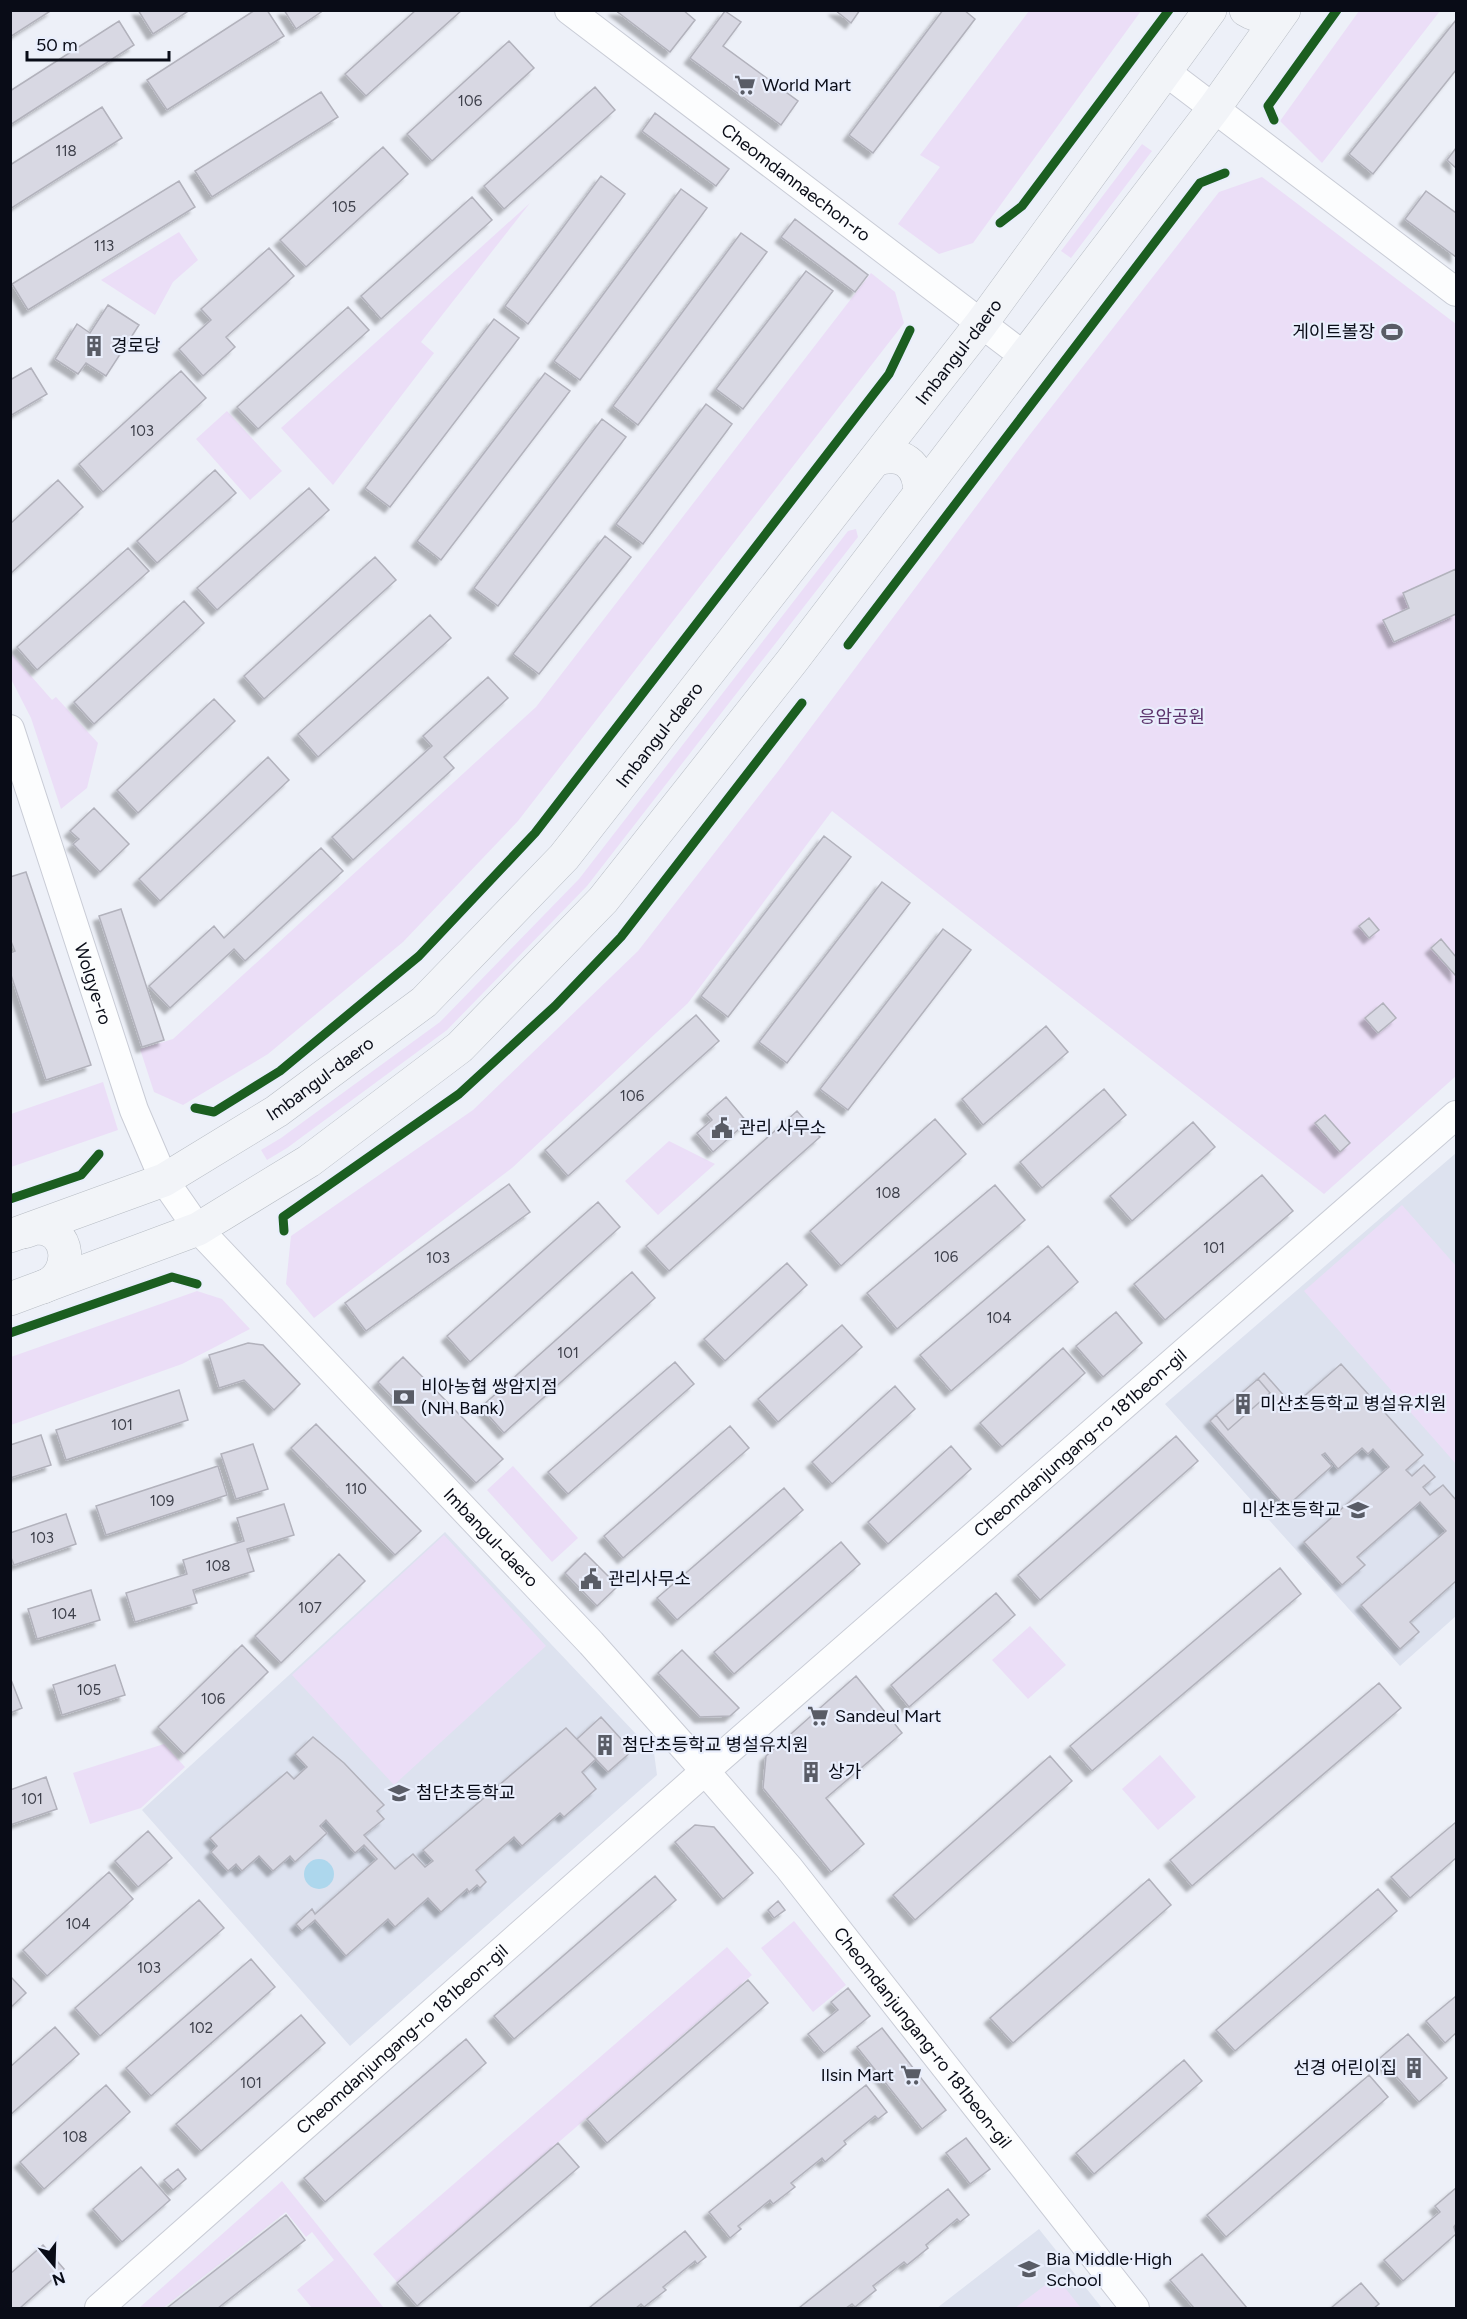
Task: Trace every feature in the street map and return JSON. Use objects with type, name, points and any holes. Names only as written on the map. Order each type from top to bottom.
[{"type":"main road","name":"Imbangul-daero","points":[[16,1234],[164,1180],[277,1111],[424,1002],[564,857],[981,324],[1210,10]]},
{"type":"main road","points":[[1246,10],[1265,17],[1283,10]]},
{"type":"main road","points":[[10,1299],[198,1229],[309,1161],[468,1039],[603,900],[792,661],[1215,107],[1283,10]]},
{"type":"main road","points":[[875,460],[893,456],[910,464],[920,480],[920,492]]},
{"type":"main road","points":[[16,1234],[37,1228],[47,1230],[55,1235],[65,1251],[63,1270],[51,1284],[41,1288]]},
{"type":"street","name":"Cheomdannaechon-ro","points":[[569,10],[1024,356]]},
{"type":"street","points":[[1166,72],[1456,292]]},
{"type":"street","name":"Wolgye-ro","points":[[10,729],[134,1110],[164,1180],[198,1229]]},
{"type":"street","name":"Cheomdanjungang-ro 181beon-gil","points":[[99,2308],[705,1771],[1456,1115]]},
{"type":"street","name":"Imbangul-daero","points":[[198,1229],[591,1643],[705,1771]]},
{"type":"street","name":"Cheomdanjungang-ro 181beon-gil","points":[[705,1771],[789,1868],[1135,2308]]},
{"type":"shaded area","name":"미산초등학교","points":[[1456,1153],[1456,1616],[1400,1666],[1165,1404]]},
{"type":"shaded area","name":"첨단초등학교","points":[[445,1532],[654,1753],[657,1775],[350,2046],[142,1810]]},
{"type":"shaded area","name":"Bia Middle·High School","points":[[1039,2229],[1102,2308],[937,2308]]},
{"type":"green space","points":[[1029,11],[1141,11],[973,243],[939,254],[898,224],[940,167],[920,155]]},
{"type":"green space","points":[[1359,11],[1440,11],[1322,163],[1280,121]]},
{"type":"green space","points":[[1142,144],[1152,151],[1071,258],[1061,251]]},
{"type":"green space","name":"응암공원","points":[[1262,177],[1456,324],[1456,1076],[1324,1194],[832,811],[688,1003],[512,1168],[314,1318],[286,1284],[291,1236],[473,1110],[638,951],[779,770],[1028,437],[1219,192]]},
{"type":"green space","points":[[530,203],[421,342],[434,353],[333,485],[281,428]]},
{"type":"green space","points":[[179,232],[198,260],[173,282],[155,315],[101,280]]},
{"type":"green space","points":[[871,273],[895,292],[904,323],[518,821],[403,942],[268,1054],[183,1105],[154,1092],[140,1049],[173,1039],[536,707]]},
{"type":"green space","points":[[227,411],[282,471],[250,500],[196,439]]},
{"type":"green space","points":[[856,529],[858,537],[587,886],[447,1030],[287,1148],[267,1160],[261,1150],[281,1138],[440,1022],[579,879],[848,531]]},
{"type":"green space","points":[[10,652],[52,700],[56,697],[98,743],[87,788],[61,809],[31,718],[11,679]]},
{"type":"green space","points":[[103,1082],[118,1130],[11,1167],[11,1114]]},
{"type":"green space","points":[[669,1141],[715,1164],[658,1215],[625,1181]]},
{"type":"green space","points":[[1402,1205],[1456,1266],[1456,1464],[1304,1291]]},
{"type":"green space","points":[[197,1291],[222,1299],[250,1329],[182,1364],[11,1425],[11,1357]]},
{"type":"green space","points":[[513,1466],[578,1538],[552,1562],[487,1490]]},
{"type":"green space","points":[[444,1535],[546,1646],[394,1785],[292,1675]]},
{"type":"green space","points":[[1030,1626],[1066,1665],[1028,1699],[992,1660]]},
{"type":"green space","points":[[164,1744],[185,1767],[141,1808],[90,1824],[73,1773]]},
{"type":"green space","points":[[1160,1755],[1196,1797],[1158,1830],[1122,1789]]},
{"type":"green space","points":[[794,1921],[846,1985],[813,2012],[761,1948]]},
{"type":"green space","points":[[727,1947],[752,1975],[397,2282],[373,2254]]},
{"type":"green space","points":[[282,2181],[384,2308],[312,2308],[297,2290],[334,2260],[312,2232],[306,2237],[286,2212],[163,2308],[139,2308]]},
{"type":"green space","points":[[1055,2281],[1062,2284],[1081,2308],[1015,2308],[1048,2283]]},
{"type":"water","points":[[319,1859],[330,1863],[334,1874],[330,1885],[319,1889],[308,1885],[304,1874],[308,1863]]},
{"type":"building","points":[[10,10],[52,10],[10,37]]},
{"type":"building","points":[[138,10],[190,10],[153,34]]},
{"type":"building","points":[[255,10],[267,10],[284,36],[167,110],[147,80]]},
{"type":"building","points":[[284,10],[324,10],[296,29]]},
{"type":"building","points":[[416,10],[462,10],[366,96],[345,74]]},
{"type":"building","points":[[615,10],[683,10],[695,20],[670,52]]},
{"type":"building","points":[[835,10],[860,10],[851,23]]},
{"type":"building","points":[[943,10],[964,10],[975,19],[873,153],[849,135]]},
{"type":"building","points":[[725,11],[741,22],[723,46],[798,101],[781,125],[690,58]]},
{"type":"building","points":[[1456,20],[1456,70],[1373,174],[1349,154]]},
{"type":"building","points":[[119,21],[134,45],[10,125],[10,91]]},
{"type":"building","points":[[509,41],[534,68],[432,161],[407,134]]},
{"type":"building","points":[[595,87],[615,110],[504,209],[484,186]]},
{"type":"building","points":[[321,92],[338,117],[212,197],[195,171]]},
{"type":"building","points":[[102,107],[122,138],[10,209],[10,165]]},
{"type":"building","points":[[655,113],[729,169],[716,186],[642,131]]},
{"type":"building","points":[[383,147],[408,174],[306,267],[280,240]]},
{"type":"building","points":[[1456,148],[1456,168],[1447,160]]},
{"type":"building","points":[[601,176],[625,194],[528,324],[505,306]]},
{"type":"building","points":[[179,181],[195,207],[28,310],[12,284]]},
{"type":"building","points":[[681,189],[707,208],[580,380],[554,361]]},
{"type":"building","points":[[1426,191],[1456,213],[1456,257],[1405,219]]},
{"type":"building","points":[[472,197],[492,220],[381,319],[361,296]]},
{"type":"building","points":[[795,219],[868,275],[855,292],[781,237]]},
{"type":"building","points":[[741,233],[767,252],[638,425],[613,406]]},
{"type":"building","points":[[269,248],[294,276],[226,337],[235,347],[203,376],[179,349],[211,320],[201,309]]},
{"type":"building","points":[[806,271],[833,291],[743,409],[716,389]]},
{"type":"building","name":"경로당","points":[[108,305],[139,325],[106,376],[86,363],[78,374],[55,359],[77,324],[90,333]]},
{"type":"building","points":[[348,307],[369,330],[258,429],[237,407]]},
{"type":"building","points":[[494,319],[519,338],[390,507],[365,488]]},
{"type":"building","points":[[31,368],[47,394],[10,416],[10,380]]},
{"type":"building","points":[[181,371],[206,398],[103,492],[79,464]]},
{"type":"building","points":[[545,373],[570,391],[441,560],[417,541]]},
{"type":"building","points":[[706,404],[732,424],[643,544],[616,524]]},
{"type":"building","points":[[602,419],[626,437],[498,606],[474,588]]},
{"type":"building","points":[[215,470],[236,493],[157,563],[137,541]]},
{"type":"building","points":[[58,480],[83,507],[10,574],[10,524]]},
{"type":"building","points":[[309,488],[329,510],[217,610],[197,588]]},
{"type":"building","points":[[605,536],[631,557],[539,674],[513,654]]},
{"type":"building","points":[[128,548],[149,571],[37,670],[17,647]]},
{"type":"building","points":[[375,557],[396,580],[264,699],[244,676]]},
{"type":"building","points":[[1456,569],[1456,614],[1394,642],[1383,620],[1409,608],[1403,593]]},
{"type":"building","points":[[184,601],[204,623],[94,724],[74,702]]},
{"type":"building","points":[[430,615],[451,638],[318,757],[298,734]]},
{"type":"building","points":[[488,677],[508,698],[444,757],[454,768],[353,860],[332,837],[432,746],[423,736]]},
{"type":"building","points":[[214,699],[235,721],[138,813],[117,790]]},
{"type":"building","points":[[268,757],[289,780],[160,901],[139,879]]},
{"type":"building","points":[[94,808],[129,844],[100,872],[73,844],[79,839],[70,831]]},
{"type":"building","points":[[824,836],[851,857],[728,1017],[701,996]]},
{"type":"building","points":[[321,848],[343,871],[245,961],[234,949],[170,1008],[149,986],[214,926],[224,938]]},
{"type":"building","points":[[26,872],[91,1065],[46,1080],[10,972],[10,953],[15,951],[10,939],[10,877]]},
{"type":"building","points":[[882,882],[910,903],[787,1063],[759,1042]]},
{"type":"building","points":[[121,909],[164,1040],[142,1047],[99,916]]},
{"type":"building","points":[[1369,918],[1379,930],[1369,938],[1359,926]]},
{"type":"building","points":[[943,929],[971,950],[848,1110],[820,1089]]},
{"type":"building","points":[[1441,939],[1456,957],[1456,976],[1431,948]]},
{"type":"building","points":[[1383,1003],[1396,1018],[1378,1033],[1365,1018]]},
{"type":"building","points":[[696,1015],[719,1041],[568,1176],[545,1150]]},
{"type":"building","points":[[1046,1026],[1068,1052],[983,1125],[962,1099]]},
{"type":"building","points":[[1104,1089],[1126,1115],[1042,1188],[1020,1162]]},
{"type":"building","name":"관리 사무소","points":[[726,1097],[747,1122],[713,1152],[697,1133],[712,1120],[707,1114]]},
{"type":"building","points":[[797,1111],[820,1137],[669,1271],[646,1246]]},
{"type":"building","points":[[1325,1115],[1350,1143],[1340,1152],[1315,1123]]},
{"type":"building","points":[[935,1119],[966,1154],[841,1266],[810,1231]]},
{"type":"building","points":[[1193,1122],[1215,1147],[1132,1221],[1110,1196]]},
{"type":"building","points":[[1262,1175],[1293,1211],[1165,1320],[1134,1284]]},
{"type":"building","points":[[509,1184],[530,1212],[366,1331],[345,1303]]},
{"type":"building","points":[[995,1185],[1025,1220],[897,1329],[867,1293]]},
{"type":"building","points":[[598,1202],[620,1227],[470,1362],[447,1336]]},
{"type":"building","points":[[1048,1246],[1078,1282],[951,1391],[920,1355]]},
{"type":"building","points":[[787,1263],[807,1285],[725,1361],[704,1339]]},
{"type":"building","points":[[632,1272],[655,1298],[504,1433],[481,1407]]},
{"type":"building","points":[[1116,1312],[1142,1343],[1103,1377],[1076,1346]]},
{"type":"building","points":[[842,1325],[862,1347],[778,1422],[758,1399]]},
{"type":"building","points":[[248,1343],[263,1345],[300,1384],[274,1410],[244,1380],[219,1388],[209,1355]]},
{"type":"building","points":[[1063,1348],[1085,1373],[1002,1447],[980,1423]]},
{"type":"building","points":[[403,1357],[503,1459],[476,1483],[378,1382]]},
{"type":"building","points":[[675,1362],[694,1384],[568,1494],[548,1472]]},
{"type":"building","points":[[1341,1364],[1423,1455],[1406,1470],[1412,1476],[1424,1465],[1435,1477],[1423,1487],[1430,1495],[1443,1485],[1456,1500],[1456,1581],[1410,1622],[1419,1632],[1400,1649],[1361,1605],[1446,1531],[1420,1502],[1357,1557],[1365,1565],[1342,1585],[1304,1542],[1389,1467],[1373,1449],[1368,1454],[1362,1448],[1338,1469],[1325,1453],[1322,1455],[1332,1466],[1286,1507],[1210,1421],[1216,1415],[1228,1430],[1270,1393],[1258,1379],[1264,1373],[1293,1406]]},
{"type":"building","name":"미산초등학교 병설유치원","points":[[1258,1379],[1270,1393],[1228,1430],[1216,1415]]},
{"type":"building","points":[[895,1386],[915,1409],[832,1484],[812,1462]]},
{"type":"building","points":[[179,1390],[188,1420],[66,1460],[56,1430]]},
{"type":"building","points":[[316,1424],[421,1531],[395,1555],[291,1448]]},
{"type":"building","points":[[730,1426],[749,1448],[623,1558],[604,1536]]},
{"type":"building","points":[[41,1435],[51,1465],[10,1478],[10,1445]]},
{"type":"building","points":[[1176,1436],[1198,1461],[1040,1600],[1018,1575]]},
{"type":"building","points":[[253,1444],[268,1489],[236,1499],[221,1454]]},
{"type":"building","points":[[951,1446],[971,1469],[888,1544],[868,1522]]},
{"type":"building","points":[[218,1466],[227,1495],[106,1535],[96,1506]]},
{"type":"building","points":[[784,1488],[803,1510],[677,1620],[657,1598]]},
{"type":"building","points":[[284,1504],[294,1535],[247,1549],[254,1571],[193,1590],[197,1603],[135,1622],[126,1593],[187,1574],[183,1560],[244,1541],[237,1518]]},
{"type":"building","points":[[66,1514],[76,1544],[14,1565],[10,1555],[10,1533]]},
{"type":"building","points":[[841,1542],[860,1564],[734,1674],[714,1652]]},
{"type":"building","name":"관리사무소","points":[[585,1553],[618,1586],[597,1606],[565,1573]]},
{"type":"building","points":[[339,1554],[365,1581],[281,1663],[255,1636]]},
{"type":"building","points":[[1280,1568],[1301,1594],[1092,1771],[1070,1746]]},
{"type":"building","points":[[91,1590],[100,1620],[37,1639],[28,1609]]},
{"type":"building","points":[[996,1593],[1015,1615],[909,1707],[891,1685]]},
{"type":"building","points":[[242,1645],[268,1672],[184,1754],[158,1727]]},
{"type":"building","points":[[682,1650],[739,1708],[730,1716],[700,1717],[658,1673]]},
{"type":"building","points":[[115,1665],[125,1695],[62,1715],[53,1685]]},
{"type":"building","name":"상가","points":[[856,1676],[902,1733],[826,1798],[864,1844],[831,1872],[763,1788],[766,1756]]},
{"type":"building","points":[[10,1677],[22,1708],[10,1713]]},
{"type":"building","points":[[1379,1683],[1401,1708],[1192,1886],[1170,1860]]},
{"type":"building","name":"첨단초등학교 병설유치원","points":[[601,1717],[632,1751],[608,1772],[577,1739]]},
{"type":"building","name":"첨단초등학교","points":[[566,1728],[596,1759],[582,1772],[596,1789],[564,1817],[560,1813],[522,1846],[514,1837],[476,1870],[486,1882],[480,1888],[477,1885],[469,1892],[467,1889],[441,1912],[428,1898],[395,1927],[388,1919],[346,1956],[315,1920],[302,1931],[296,1924],[312,1909],[315,1914],[377,1859],[364,1845],[355,1853],[326,1820],[320,1826],[327,1833],[295,1862],[290,1856],[273,1871],[259,1856],[242,1871],[236,1864],[228,1871],[211,1852],[217,1846],[210,1838],[287,1772],[294,1779],[307,1767],[295,1754],[313,1737],[344,1763],[384,1805],[377,1811],[384,1819],[364,1835],[395,1869],[413,1854],[425,1867],[433,1861],[423,1850]]},
{"type":"building","points":[[1050,1756],[1072,1781],[915,1920],[893,1895]]},
{"type":"building","points":[[46,1777],[57,1809],[10,1825],[10,1790]]},
{"type":"building","points":[[1456,1822],[1456,1858],[1410,1898],[1391,1877]]},
{"type":"building","points":[[695,1825],[714,1827],[753,1873],[723,1899],[675,1842]]},
{"type":"building","points":[[148,1831],[172,1858],[138,1887],[115,1861]]},
{"type":"building","points":[[109,1872],[133,1899],[47,1976],[23,1950]]},
{"type":"building","points":[[655,1876],[676,1900],[514,2039],[494,2016]]},
{"type":"building","points":[[1149,1879],[1171,1905],[1013,2043],[990,2018]]},
{"type":"building","points":[[1378,1889],[1397,1911],[1235,2051],[1216,2030]]},
{"type":"building","points":[[199,1900],[224,1928],[100,2036],[75,2008]]},
{"type":"building","points":[[778,1901],[785,1910],[774,1918],[768,1910]]},
{"type":"building","points":[[251,1959],[275,1987],[151,2096],[126,2068]]},
{"type":"building","points":[[10,1976],[26,1993],[10,2008]]},
{"type":"building","points":[[748,1980],[768,2003],[607,2143],[587,2119]]},
{"type":"building","points":[[848,1988],[870,2016],[824,2053],[808,2034],[838,2010],[831,2002]]},
{"type":"building","points":[[1456,1996],[1456,2033],[1445,2043],[1426,2021]]},
{"type":"building","points":[[301,2015],[325,2043],[201,2151],[176,2124]]},
{"type":"building","points":[[55,2027],[79,2054],[10,2115],[10,2067]]},
{"type":"building","points":[[882,2028],[946,2110],[922,2129],[857,2047]]},
{"type":"building","name":"선경 어린이집","points":[[1408,2034],[1447,2078],[1419,2102],[1380,2058]]},
{"type":"building","points":[[466,2039],[486,2063],[325,2202],[304,2178]]},
{"type":"building","points":[[1184,2060],[1202,2081],[1094,2174],[1076,2153]]},
{"type":"building","points":[[1369,2075],[1388,2097],[1226,2237],[1207,2215]]},
{"type":"building","points":[[106,2085],[130,2112],[44,2189],[20,2162]]},
{"type":"building","points":[[866,2085],[887,2112],[878,2119],[875,2116],[844,2141],[846,2144],[825,2162],[822,2158],[791,2183],[795,2187],[773,2204],[770,2200],[738,2226],[741,2229],[730,2238],[709,2212]]},
{"type":"building","points":[[966,2138],[990,2169],[970,2184],[946,2153]]},
{"type":"building","points":[[558,2143],[579,2167],[417,2306],[397,2283]]},
{"type":"building","points":[[141,2167],[170,2200],[122,2242],[93,2209]]},
{"type":"building","points":[[178,2169],[186,2179],[173,2190],[164,2180]]},
{"type":"building","points":[[1456,2188],[1456,2224],[1454,2227],[1456,2234],[1403,2281],[1384,2260],[1440,2212],[1435,2206]]},
{"type":"building","points":[[948,2189],[969,2215],[960,2222],[957,2219],[926,2245],[928,2248],[907,2265],[904,2262],[873,2286],[876,2290],[855,2307],[852,2304],[846,2308],[799,2308]]},
{"type":"building","points":[[286,2215],[305,2240],[218,2308],[167,2308]]},
{"type":"building","points":[[685,2231],[706,2257],[697,2264],[695,2261],[663,2287],[666,2290],[644,2307],[641,2304],[636,2308],[589,2308]]},
{"type":"building","points":[[43,2245],[64,2269],[20,2308],[10,2308],[10,2274]]},
{"type":"building","points":[[1202,2254],[1247,2308],[1194,2308],[1170,2280]]},
{"type":"building","points":[[1361,2283],[1379,2304],[1374,2308],[1331,2308]]},
{"type":"cycle path","points":[[1000,223],[1022,206],[1169,10]]},
{"type":"cycle path","points":[[1274,120],[1268,106],[1337,10]]},
{"type":"cycle path","points":[[848,645],[1200,183],[1225,173]]},
{"type":"cycle path","points":[[195,1108],[214,1112],[280,1071],[419,956],[535,833],[889,374],[910,330]]},
{"type":"cycle path","points":[[284,1231],[283,1217],[459,1094],[555,1006],[621,937],[802,703]]},
{"type":"cycle path","points":[[10,1199],[81,1175],[99,1154]]},
{"type":"cycle path","points":[[10,1333],[172,1277],[197,1284]]},
{"type":"place","name":"World Mart","points":[[745,85]]},
{"type":"place","name":"게이트볼장","points":[[1392,332]]},
{"type":"place","name":"경로당","points":[[94,346]]},
{"type":"place","name":"관리 사무소","points":[[722,1128]]},
{"type":"place","name":"비아농협 쌍암지점 (NH Bank)","points":[[404,1397]]},
{"type":"place","name":"미산초등학교 병설유치원","points":[[1243,1404]]},
{"type":"place","name":"미산초등학교","points":[[1358,1510]]},
{"type":"place","name":"관리사무소","points":[[591,1579]]},
{"type":"place","name":"Sandeul Mart","points":[[818,1716]]},
{"type":"place","name":"첨단초등학교 병설유치원","points":[[605,1745]]},
{"type":"place","name":"상가","points":[[811,1772]]},
{"type":"place","name":"첨단초등학교","points":[[399,1793]]},
{"type":"place","name":"선경 어린이집","points":[[1414,2068]]},
{"type":"place","name":"Ilsin Mart","points":[[911,2075]]},
{"type":"place","name":"Bia Middle·High School","points":[[1029,2269]]}]
